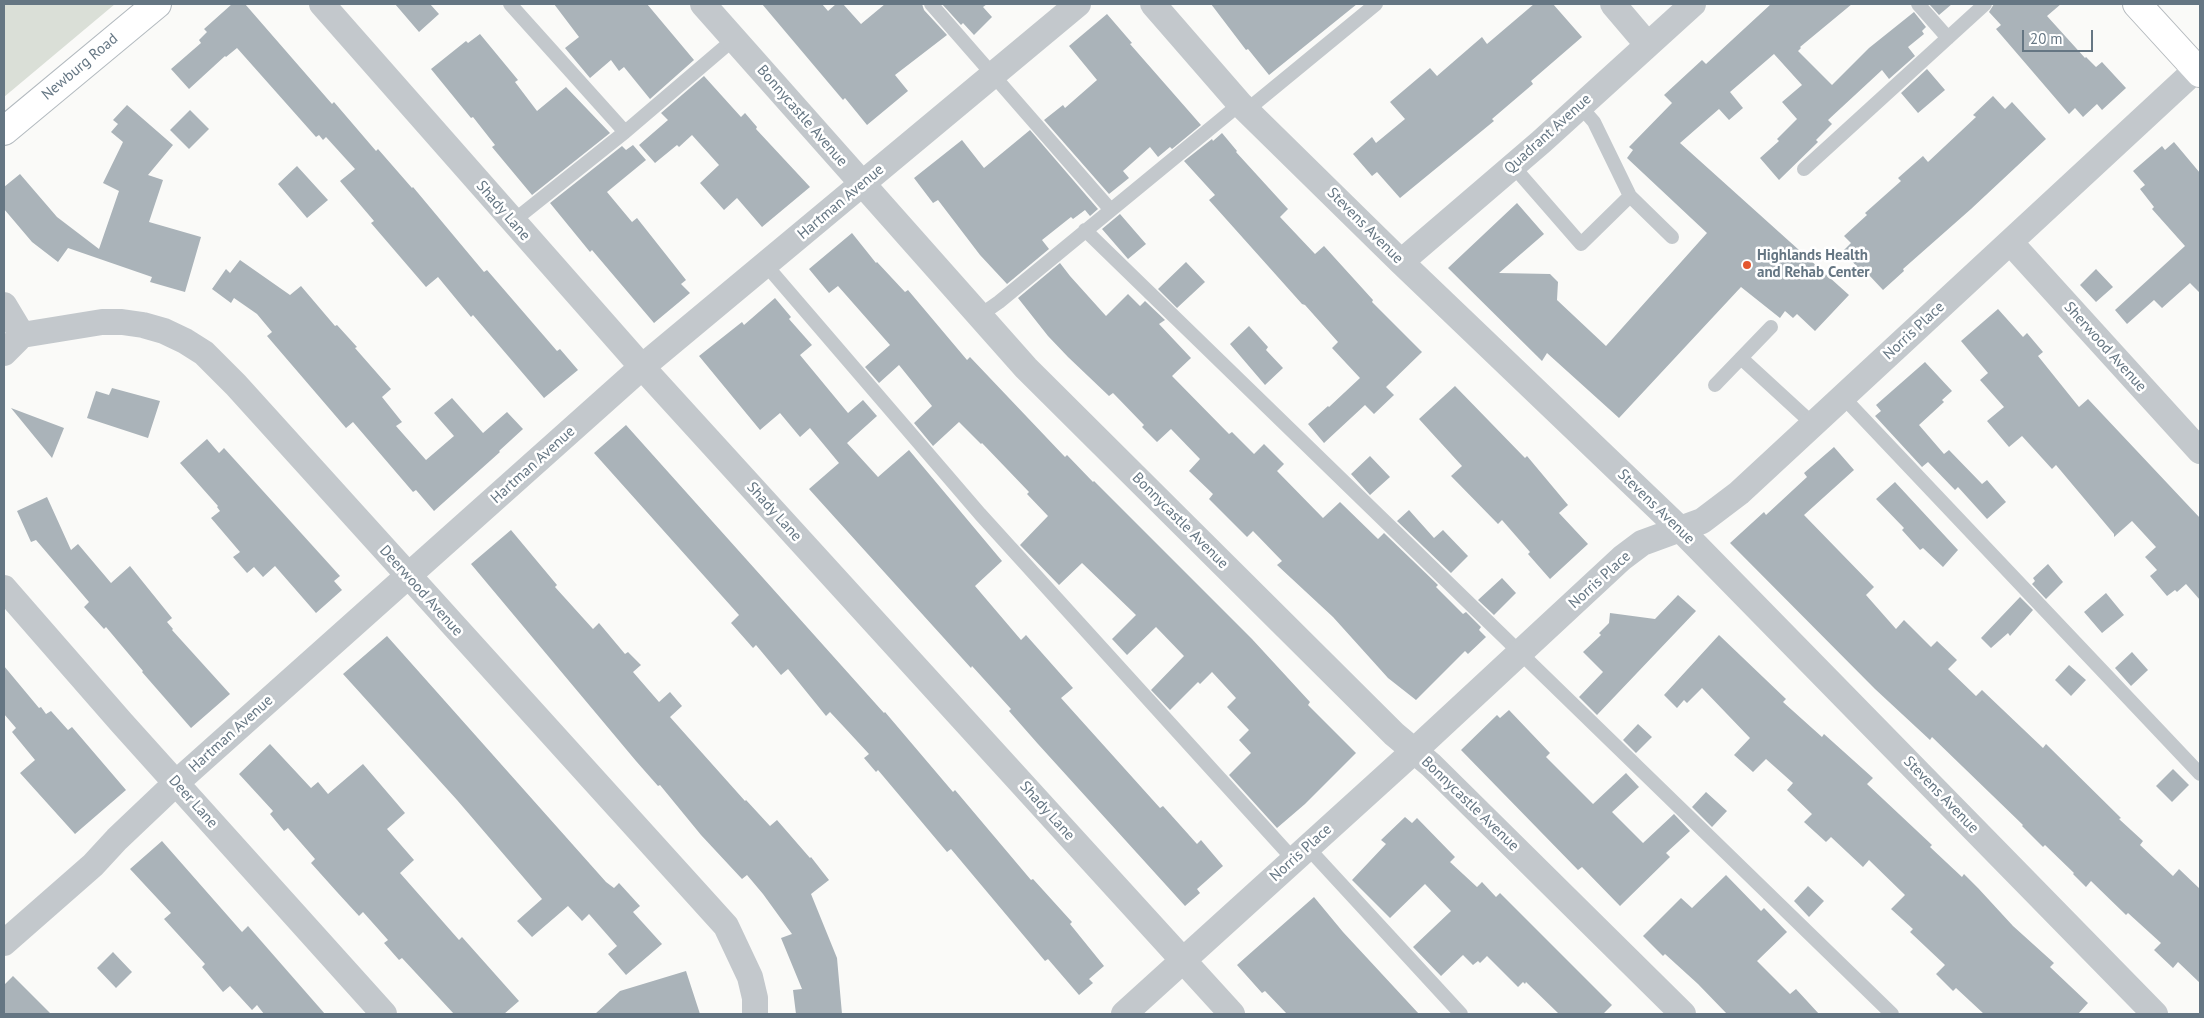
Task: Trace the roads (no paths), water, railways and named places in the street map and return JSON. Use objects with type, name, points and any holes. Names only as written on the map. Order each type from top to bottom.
[{"type":"main road","name":"Newburg Road","points":[[4,131],[157,4]]},
{"type":"main road","points":[[2137,4],[2199,69]]},
{"type":"street","name":"Shady Lane","points":[[322,4],[512,222],[642,367],[1232,1014]]},
{"type":"street","name":"Bonnycastle Avenue","points":[[703,4],[1026,368],[1394,734],[1414,751],[1683,1014]]},
{"type":"street","name":"Hartman Avenue","points":[[4,943],[93,866],[117,839],[176,783],[642,367],[863,185],[1078,4]]},
{"type":"street","name":"Stevens Avenue","points":[[1153,4],[1244,107],[1401,262],[1679,528],[2155,1014]]},
{"type":"street","points":[[1613,4],[1647,44]]},
{"type":"street","name":"Quadrant Avenue","points":[[1401,262],[1513,166],[1693,4]]},
{"type":"street","name":"Norris Place","points":[[1124,1014],[1520,654],[1622,558],[1642,543],[1679,528],[1702,522],[1738,493],[2199,69]]},
{"type":"street","name":"Sherwood Avenue","points":[[2010,242],[2200,451]]},
{"type":"street","points":[[4,305],[22,335],[4,353]]},
{"type":"street","name":"Deerwood Avenue","points":[[22,335],[102,322],[122,322],[150,327],[185,341],[204,354],[236,385],[726,926],[750,977],[755,998],[755,1014]]},
{"type":"street","name":"Deer Lane","points":[[4,588],[384,1014]]},
{"type":"lane","points":[[510,4],[625,132]]},
{"type":"lane","points":[[931,4],[1110,209]]},
{"type":"lane","points":[[979,316],[999,302],[1110,209],[1376,4]]},
{"type":"lane","points":[[1918,4],[1948,38]]},
{"type":"lane","points":[[1804,169],[1985,4]]},
{"type":"lane","points":[[512,222],[625,132],[734,39]]},
{"type":"lane","points":[[1580,106],[1594,122],[1630,196],[1672,237]]},
{"type":"lane","points":[[1513,166],[1580,244],[1630,196]]},
{"type":"lane","points":[[1085,230],[1892,1014]]},
{"type":"lane","points":[[765,264],[980,514],[1301,854],[1461,1014]]},
{"type":"lane","points":[[1715,385],[1771,327]]},
{"type":"lane","points":[[1741,358],[1814,425]]},
{"type":"lane","points":[[1843,397],[2200,774]]},
{"type":"place","name":"Highlands Health and Rehab Center","points":[[1747,265]]}]
